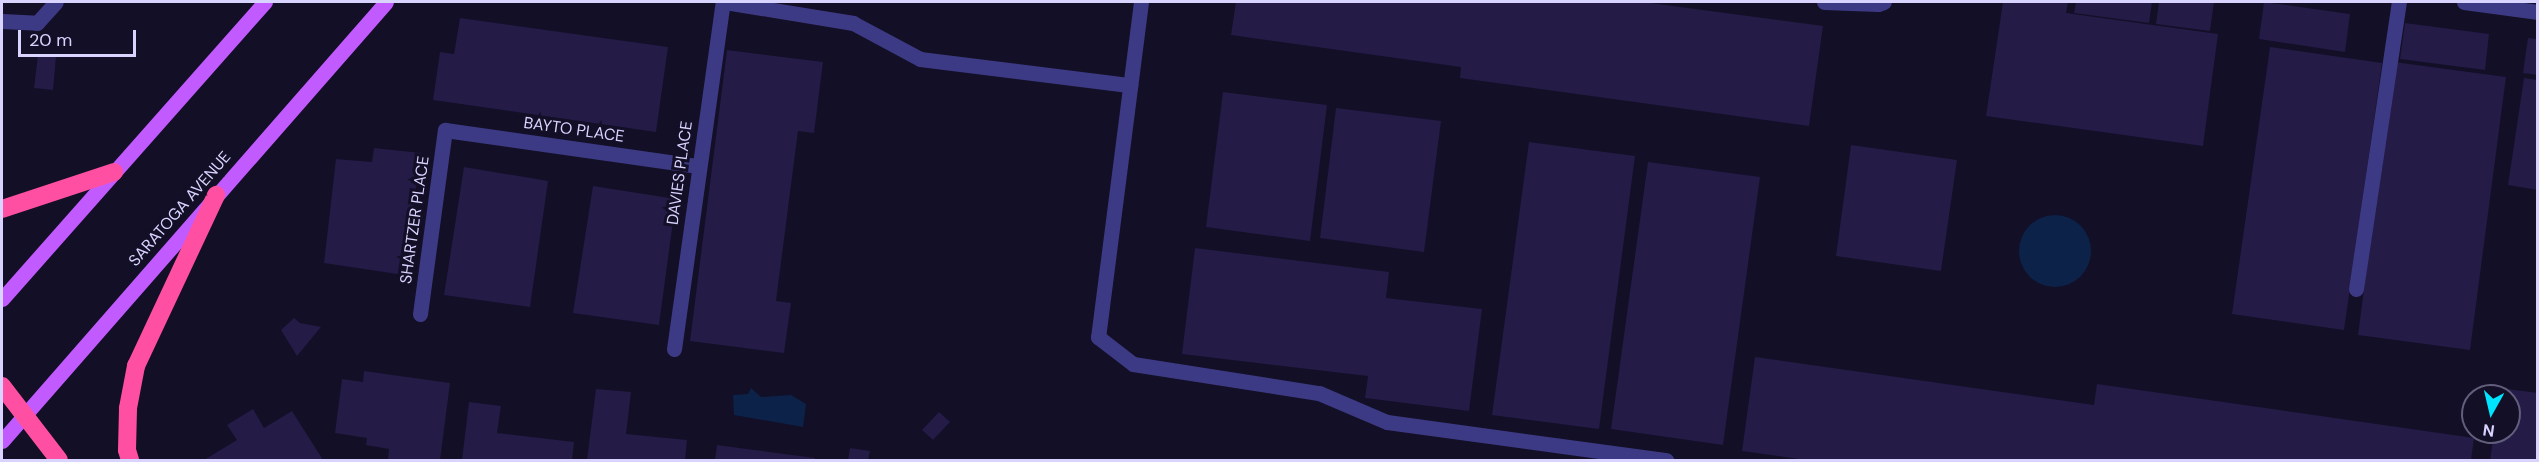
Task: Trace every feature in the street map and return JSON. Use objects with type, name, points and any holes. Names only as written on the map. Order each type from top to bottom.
[{"type":"highway","points":[[2,209],[114,172]]},
{"type":"highway","points":[[130,460],[127,450],[128,408],[136,366],[216,195]]},
{"type":"highway","points":[[2,386],[59,460]]},
{"type":"main road","points":[[2,299],[265,2]]},
{"type":"main road","name":"SARATOGA AVENUE","points":[[2,441],[386,2]]},
{"type":"street","points":[[2,21],[37,23],[56,2]]},
{"type":"street","points":[[724,2],[854,23],[920,58],[1130,85]]},
{"type":"street","name":"DAVIES PLACE","points":[[674,349],[698,166],[724,2]]},
{"type":"street","points":[[1141,2],[1098,337],[1133,364],[1319,393],[1387,422],[1666,460]]},
{"type":"street","points":[[1824,2],[1878,4],[1884,2]]},
{"type":"street","points":[[2356,289],[2399,2]]},
{"type":"street","points":[[2464,2],[2538,12]]},
{"type":"street","name":"BAYTO PLACE","points":[[445,130],[698,166]]},
{"type":"street","name":"SHARTZER PLACE","points":[[420,314],[445,130]]},
{"type":"water","points":[[2055,215],[2075,221],[2085,231],[2091,251],[2085,271],[2075,281],[2055,287],[2035,281],[2025,271],[2019,251],[2025,231],[2035,221]]},
{"type":"water","points":[[751,388],[761,397],[791,395],[806,404],[803,427],[734,415],[733,395],[748,394]]},
{"type":"building","points":[[1236,2],[1643,2],[1823,26],[1809,126],[1460,78],[1461,67],[1231,35]]},
{"type":"building","points":[[2003,2],[2068,2],[2066,13],[2218,34],[2203,146],[1986,116]]},
{"type":"building","points":[[2076,2],[2152,2],[2149,23],[2074,13]]},
{"type":"building","points":[[2159,2],[2214,2],[2210,31],[2156,24]]},
{"type":"building","points":[[2264,2],[2350,14],[2345,52],[2259,39]]},
{"type":"building","points":[[460,18],[668,47],[656,132],[433,100],[440,52],[454,54]]},
{"type":"building","points":[[2405,23],[2489,34],[2485,70],[2400,59]]},
{"type":"building","points":[[2528,38],[2538,39],[2538,75],[2523,73]]},
{"type":"building","points":[[2270,47],[2382,63],[2344,330],[2232,314]]},
{"type":"building","points":[[727,50],[823,62],[814,133],[798,131],[776,301],[791,303],[784,353],[690,341]]},
{"type":"building","points":[[38,55],[56,57],[53,90],[34,88]]},
{"type":"building","points":[[2394,62],[2506,77],[2470,350],[2358,335]]},
{"type":"building","points":[[2524,78],[2538,80],[2538,190],[2508,185]]},
{"type":"building","points":[[1223,92],[1327,105],[1310,241],[1206,227]]},
{"type":"building","points":[[1336,108],[1441,121],[1424,252],[1320,238]]},
{"type":"building","points":[[1529,142],[1635,156],[1599,429],[1492,415]]},
{"type":"building","points":[[1851,145],[1957,160],[1941,271],[1836,256]]},
{"type":"building","points":[[374,148],[421,153],[404,275],[324,263],[336,159],[372,162]]},
{"type":"building","points":[[1648,162],[1760,177],[1723,445],[1611,429]]},
{"type":"building","points":[[464,167],[548,181],[530,307],[444,295]]},
{"type":"building","points":[[593,186],[676,199],[659,325],[573,313]]},
{"type":"building","points":[[1195,248],[1389,272],[1386,298],[1482,309],[1469,411],[1365,398],[1368,376],[1182,354]]},
{"type":"building","points":[[294,318],[300,323],[321,327],[297,356],[281,330]]},
{"type":"building","points":[[1755,357],[2094,405],[2097,384],[2461,436],[2461,444],[2473,444],[2471,460],[1806,460],[1742,451]]},
{"type":"building","points":[[364,371],[450,383],[440,460],[388,460],[389,449],[366,445],[367,438],[335,433],[342,379],[363,382]]},
{"type":"building","points":[[596,389],[631,392],[626,434],[687,440],[685,460],[587,460]]},
{"type":"building","points":[[2521,391],[2538,393],[2538,460],[2490,460],[2492,444],[2521,444]]},
{"type":"building","points":[[469,402],[501,406],[497,433],[574,442],[572,460],[462,460]]},
{"type":"building","points":[[253,409],[264,428],[292,411],[323,460],[204,460],[237,440],[227,425]]},
{"type":"building","points":[[939,412],[950,422],[933,440],[922,430]]},
{"type":"building","points":[[717,445],[815,458],[815,460],[715,460]]},
{"type":"building","points":[[850,448],[870,451],[868,460],[848,460]]}]
